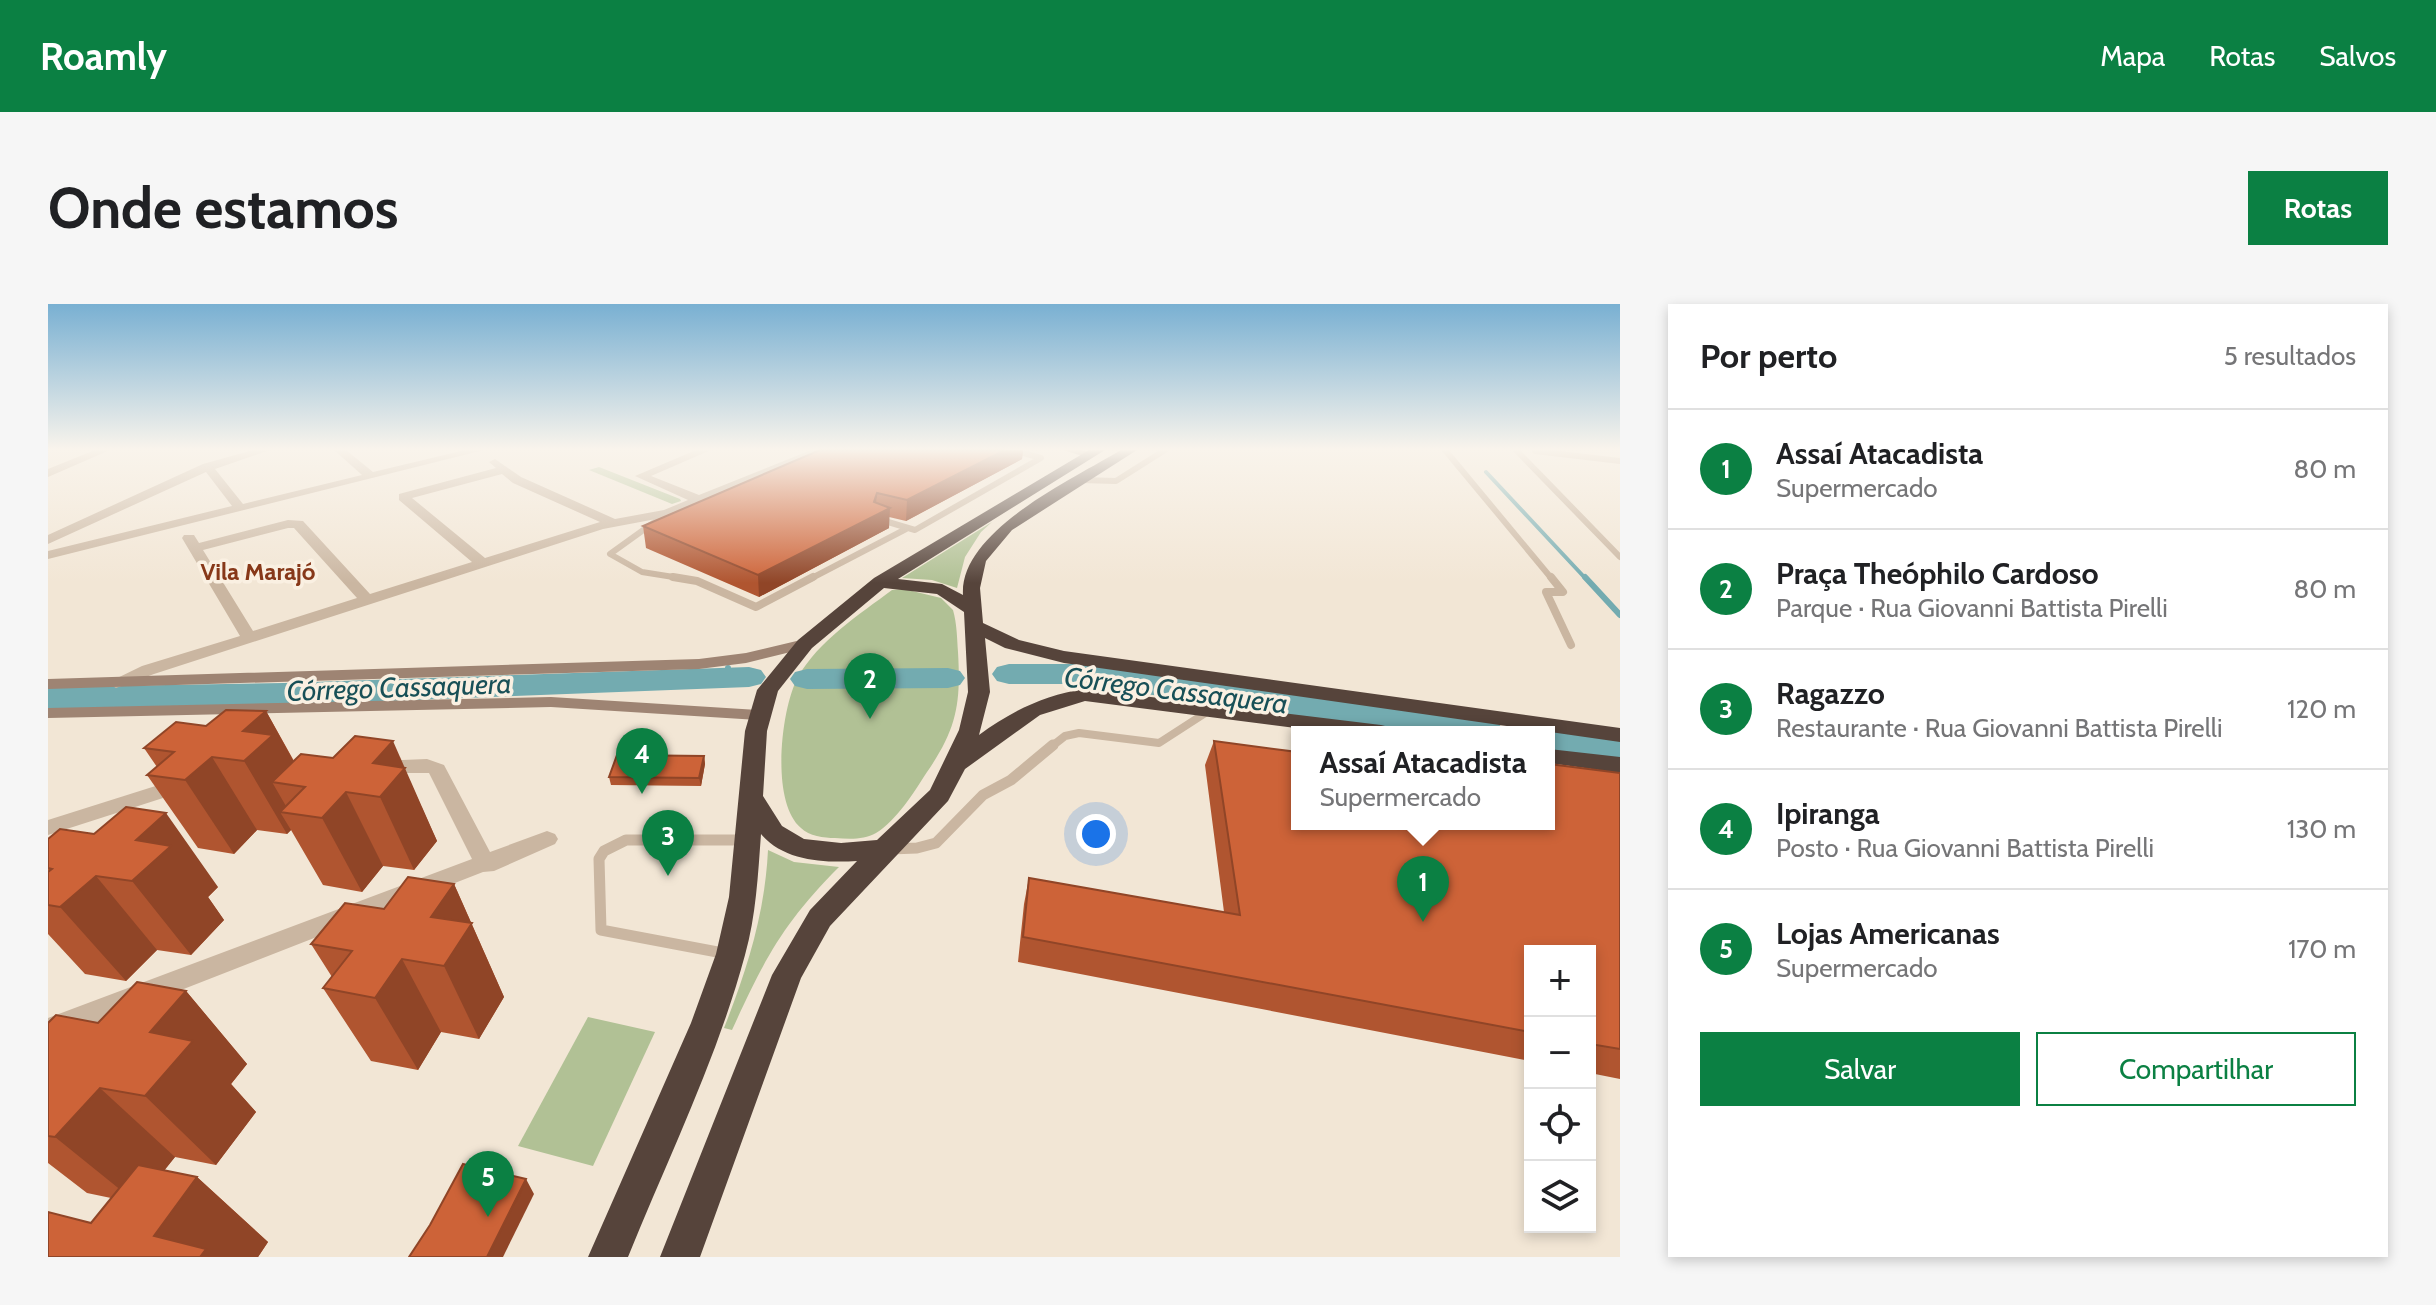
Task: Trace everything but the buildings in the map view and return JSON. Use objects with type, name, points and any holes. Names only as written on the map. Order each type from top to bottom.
[{"type":"highway","points":[[608,1257],[707,1023],[731,954],[743,897],[758,715],[779,673],[805,644],[880,582],[1023,494]]},
{"type":"highway","points":[[680,1257],[787,975],[820,918],[939,795],[956,764],[976,712],[979,692],[971,588],[978,560],[994,537],[1059,494]]},
{"type":"highway","points":[[880,582],[942,589],[974,619],[1012,644],[1064,657],[1620,735]]},
{"type":"highway","points":[[956,764],[1027,710],[1067,697],[1104,696],[1339,726]]},
{"type":"highway","points":[[1555,757],[1620,765]]},
{"type":"highway","points":[[753,799],[772,831],[784,840],[809,849],[836,853],[884,849]]},
{"type":"main road","points":[[48,684],[699,664],[746,658],[805,644]]},
{"type":"main road","points":[[48,713],[551,702],[758,715]]},
{"type":"street","points":[[48,540],[146,494]]},
{"type":"street","points":[[229,494],[240,508]]},
{"type":"street","points":[[48,555],[295,494]]},
{"type":"street","points":[[408,494],[403,497],[482,563]]},
{"type":"street","points":[[549,494],[613,523]]},
{"type":"street","points":[[686,494],[700,500]]},
{"type":"street","points":[[116,683],[482,563],[613,523],[667,513],[713,494]]},
{"type":"street","points":[[180,523],[249,638]]},
{"type":"street","points":[[195,548],[298,524],[367,600]]},
{"type":"street","points":[[353,768],[434,766],[486,865]]},
{"type":"street","points":[[48,828],[201,778]]},
{"type":"street","points":[[48,1030],[486,865],[547,839]]},
{"type":"lane","points":[[878,519],[915,530],[977,494]]},
{"type":"lane","points":[[1482,494],[1563,592],[1546,592],[1571,645]]},
{"type":"lane","points":[[1560,494],[1620,557]]},
{"type":"lane","points":[[667,513],[610,554],[642,572],[697,581],[756,607],[906,529]]},
{"type":"lane","points":[[884,849],[917,848],[936,843],[983,795],[1011,780],[1065,736],[1079,733],[1159,743],[1212,708]]},
{"type":"lane","points":[[731,954],[601,930],[599,859],[604,851],[626,840],[748,840]]},
{"type":"green space","points":[[649,494],[669,494],[681,501],[672,504]]},
{"type":"green space","points":[[992,522],[981,532],[965,557],[957,588],[932,580],[902,578]]},
{"type":"green space","points":[[904,589],[941,598],[953,610],[959,686],[951,729],[916,788],[884,827],[871,835],[856,838],[812,835],[804,831],[791,815],[782,777],[783,732],[792,691],[806,664],[828,640],[892,590]]},
{"type":"green space","points":[[768,850],[794,862],[839,867],[803,906],[776,943],[732,1030],[724,1028],[754,941]]},
{"type":"green space","points":[[588,1017],[655,1032],[593,1166],[518,1146]]},
{"type":"waterway","points":[[1507,494],[1586,579]]},
{"type":"waterway","points":[[1585,577],[1620,615]]},
{"type":"waterway","points":[[728,668],[728,676]]},
{"type":"waterway","name":"Córrego Cassaquera","points":[[1009,674],[1077,674],[1444,726]]},
{"type":"waterway","name":"Córrego Cassaquera","points":[[48,698],[284,694],[749,677]]},
{"type":"waterway","name":"Córrego Cassaquera","points":[[807,679],[948,678]]},
{"type":"waterway","name":"Córrego Cassaquera","points":[[1555,742],[1620,751]]},
{"type":"place","name":"Praça Theóphilo Cardoso","points":[[870,719]]},
{"type":"place","name":"Ipiranga","points":[[642,794]]},
{"type":"place","name":"Ragazzo","points":[[668,876]]},
{"type":"place","name":"Assaí Atacadista","points":[[1423,922]]},
{"type":"place","name":"Lojas Americanas","points":[[488,1217]]},
{"type":"district","name":"Vila Marajó","points":[[258,572]]}]
